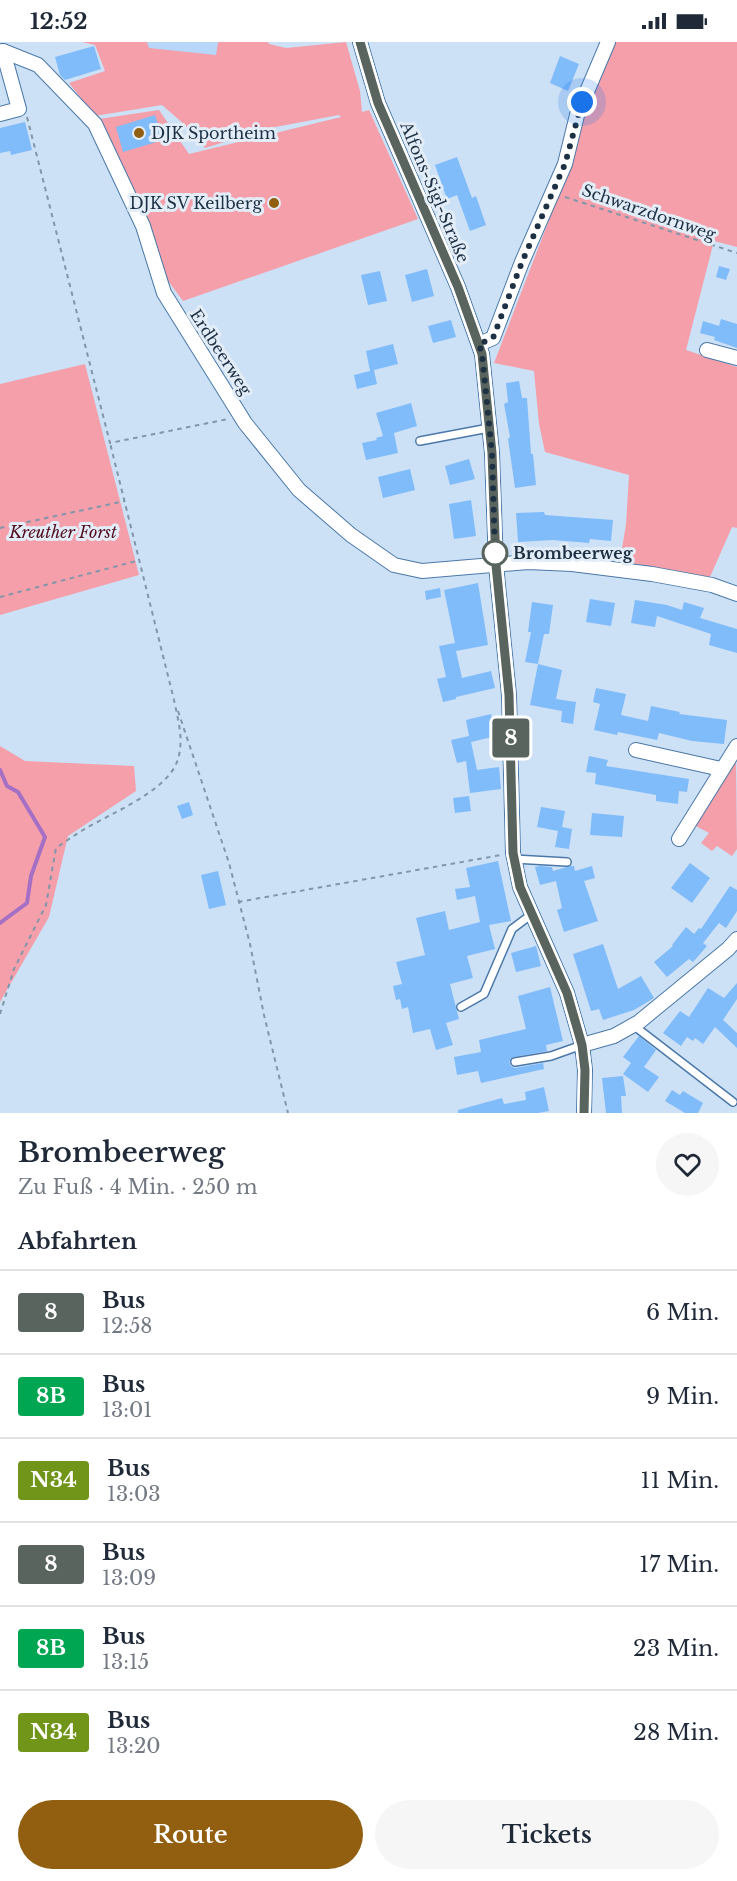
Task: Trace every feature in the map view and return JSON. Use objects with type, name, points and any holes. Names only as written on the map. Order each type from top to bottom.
[{"type":"street","name":"Alfons-Sigl-Straße","points":[[360,42],[378,103],[458,287],[480,349],[489,428],[496,565],[509,695],[514,856],[520,887],[567,993],[582,1045],[585,1070],[584,1113]]},
{"type":"street","points":[[480,349],[493,338],[522,262],[554,193],[565,164],[577,115],[608,42]]},
{"type":"street","name":"Erdbeerweg","points":[[19,109],[3,51],[38,65],[95,124],[143,226],[164,293],[245,423],[299,490],[351,535],[394,565],[422,571],[496,565]]},
{"type":"street","points":[[0,114],[19,109]]},
{"type":"street","points":[[707,350],[737,358]]},
{"type":"street","points":[[496,565],[528,562],[572,564],[652,574],[712,585],[737,594]]},
{"type":"street","points":[[679,839],[737,746]]},
{"type":"street","points":[[636,750],[721,769]]},
{"type":"street","points":[[582,1045],[614,1036],[639,1022],[734,948]]},
{"type":"lane","points":[[420,441],[489,428]]},
{"type":"lane","points":[[514,856],[567,862]]},
{"type":"lane","points":[[461,1007],[484,994],[512,929],[532,914]]},
{"type":"lane","points":[[633,1025],[733,1102]]},
{"type":"lane","points":[[515,1062],[551,1056],[582,1045]]},
{"type":"path","points":[[0,1014],[14,969],[46,905],[56,848],[142,797],[167,777],[178,761],[182,738],[140,560],[26,112],[19,109]]},
{"type":"path","name":"Schwarzdornweg","points":[[554,193],[715,248],[737,253]]},
{"type":"path","points":[[110,443],[242,416]]},
{"type":"path","points":[[0,528],[125,501]]},
{"type":"path","points":[[0,597],[140,560]]},
{"type":"path","points":[[174,700],[229,864],[250,944],[264,1015],[288,1113]]},
{"type":"path","points":[[238,902],[514,856]]},
{"type":"shaded area","points":[[133,42],[218,42],[217,58],[131,48]]},
{"type":"green space","name":"DJK SV Keilberg","points":[[82,42],[147,42],[149,48],[216,55],[218,42],[268,42],[286,48],[346,42],[360,91],[362,112],[369,110],[418,219],[183,301],[166,278],[133,187],[99,119],[159,110],[189,154],[341,117],[339,115],[270,128],[205,148],[185,125],[162,105],[95,116],[69,83],[105,71],[95,45]]},
{"type":"green space","points":[[616,42],[737,42],[737,247],[714,241],[686,350],[737,367],[737,528],[732,527],[710,577],[620,561],[626,524],[629,475],[545,452],[539,424],[534,371],[494,363],[571,163],[585,113]]},
{"type":"green space","name":"Kreuther Forst","points":[[85,364],[139,575],[0,615],[0,384]]},
{"type":"green space","points":[[0,746],[25,761],[134,766],[136,791],[68,836],[49,917],[0,1002]]},
{"type":"green space","points":[[736,762],[737,849],[732,856],[717,846],[712,851],[701,843],[709,833],[694,825]]},
{"type":"building","points":[[94,46],[101,69],[65,80],[60,75],[55,57]]},
{"type":"building","points":[[560,56],[579,64],[568,91],[550,83]]},
{"type":"building","name":"DJK Sportheim","points":[[155,115],[163,140],[123,152],[116,127]]},
{"type":"building","points":[[25,122],[32,150],[11,155],[10,151],[0,153],[0,128]]},
{"type":"building","points":[[457,157],[472,198],[476,196],[486,225],[470,231],[457,195],[447,199],[435,165]]},
{"type":"building","points":[[719,266],[730,269],[726,280],[716,277]]},
{"type":"building","points":[[427,269],[434,296],[412,302],[405,275]]},
{"type":"building","points":[[380,271],[387,301],[368,305],[361,275]]},
{"type":"building","points":[[721,319],[737,324],[737,348],[714,340],[715,337],[700,333],[703,321],[719,326]]},
{"type":"building","points":[[451,320],[456,337],[433,343],[428,326]]},
{"type":"building","points":[[393,344],[398,364],[374,370],[377,384],[357,389],[354,375],[370,371],[366,351]]},
{"type":"building","points":[[519,381],[522,398],[527,398],[536,485],[515,488],[504,404],[508,402],[506,383]]},
{"type":"building","points":[[411,403],[417,426],[394,433],[398,453],[366,460],[362,443],[377,440],[376,438],[383,436],[376,413]]},
{"type":"building","points":[[469,459],[475,479],[450,485],[445,466]]},
{"type":"building","points":[[410,469],[415,490],[383,498],[378,477]]},
{"type":"building","points":[[471,500],[476,536],[454,539],[449,504]]},
{"type":"building","points":[[544,512],[545,515],[613,520],[611,541],[590,539],[589,543],[553,540],[518,542],[516,513]]},
{"type":"building","points":[[478,583],[488,645],[456,651],[462,678],[491,671],[495,688],[443,702],[437,679],[446,677],[439,646],[455,643],[444,590]]},
{"type":"building","points":[[440,588],[441,597],[426,600],[425,591]]},
{"type":"building","points":[[590,599],[615,603],[611,626],[586,622]]},
{"type":"building","points":[[635,600],[682,610],[684,602],[704,608],[700,618],[737,629],[737,653],[709,645],[711,634],[657,616],[655,627],[631,623]]},
{"type":"building","points":[[532,602],[553,605],[549,634],[544,634],[538,664],[525,662],[531,632],[528,632]]},
{"type":"building","points":[[538,664],[562,670],[556,699],[576,702],[573,724],[561,722],[562,711],[530,705]]},
{"type":"building","points":[[596,688],[626,694],[621,715],[648,721],[651,706],[680,712],[679,714],[727,720],[724,744],[692,741],[659,733],[657,740],[594,730],[600,704],[593,702]]},
{"type":"building","points":[[491,714],[496,736],[471,742],[477,770],[499,767],[501,789],[470,793],[466,761],[457,763],[451,740],[469,736],[466,720]]},
{"type":"building","points":[[589,756],[608,760],[606,766],[689,779],[687,792],[679,791],[678,804],[656,801],[656,795],[595,784],[596,773],[586,772]]},
{"type":"building","points":[[469,796],[471,811],[455,813],[453,798]]},
{"type":"building","points":[[189,802],[193,815],[182,819],[177,806]]},
{"type":"building","points":[[541,807],[565,811],[562,827],[572,829],[569,849],[555,847],[558,831],[537,827]]},
{"type":"building","points":[[592,813],[624,816],[622,837],[590,835]]},
{"type":"building","points":[[498,861],[511,921],[489,925],[495,949],[467,956],[473,978],[450,984],[459,1019],[446,1023],[453,1045],[436,1050],[430,1029],[413,1033],[408,1007],[402,1009],[400,999],[396,1000],[393,986],[402,984],[396,962],[425,955],[416,918],[445,911],[449,930],[480,922],[475,896],[457,900],[455,889],[470,887],[466,868]]},
{"type":"building","points":[[690,863],[710,878],[692,903],[671,888]]},
{"type":"building","points":[[574,866],[575,871],[592,866],[595,878],[584,881],[598,921],[564,932],[557,910],[562,908],[556,881],[540,885],[535,867],[552,867],[553,871]]},
{"type":"building","points":[[218,871],[226,905],[209,909],[201,875]]},
{"type":"building","points":[[730,886],[737,890],[737,911],[726,928],[719,923],[703,943],[707,946],[693,962],[689,959],[667,977],[654,962],[673,946],[686,927],[694,934],[699,928],[701,929]]},
{"type":"building","points":[[603,944],[618,989],[641,976],[654,998],[634,1010],[603,1020],[599,1009],[591,1011],[573,954]]},
{"type":"building","points":[[536,946],[541,966],[516,972],[511,953]]},
{"type":"building","points":[[737,983],[737,999],[723,1020],[737,1033],[737,1048],[715,1027],[703,1044],[695,1038],[693,1041],[687,1037],[681,1046],[663,1033],[680,1011],[689,1017],[708,988],[724,998]]},
{"type":"building","points":[[550,987],[563,1041],[546,1045],[547,1051],[514,1057],[509,1062],[515,1068],[543,1063],[544,1069],[481,1083],[478,1071],[457,1075],[454,1057],[481,1052],[479,1040],[526,1029],[518,996]]},
{"type":"building","points":[[639,1036],[656,1050],[644,1067],[659,1077],[648,1092],[623,1074],[631,1063],[623,1057]]},
{"type":"building","points":[[623,1076],[626,1096],[621,1096],[622,1113],[606,1113],[602,1078]]},
{"type":"building","points":[[544,1087],[549,1111],[458,1113],[458,1110],[502,1098],[504,1104],[526,1100],[525,1092]]},
{"type":"building","points":[[672,1090],[680,1095],[683,1091],[703,1103],[698,1113],[685,1113],[665,1101]]},
{"type":"waterway","points":[[0,770],[7,786],[18,792],[45,837],[31,876],[27,903],[0,923]]},
{"type":"bus line","name":"8","points":[[360,42],[378,103],[458,287],[482,354],[492,453],[496,565],[509,695],[513,853],[520,887],[567,993],[582,1045],[585,1070],[584,1113]]},
{"type":"place","name":"DJK Sportheim","points":[[139,133]]},
{"type":"place","name":"DJK SV Keilberg","points":[[274,203]]},
{"type":"place","name":"Brombeerweg","points":[[495,553]]},
{"type":"route","points":[[495,553],[492,453],[479,344],[493,338],[522,262],[565,164],[582,102]]}]
